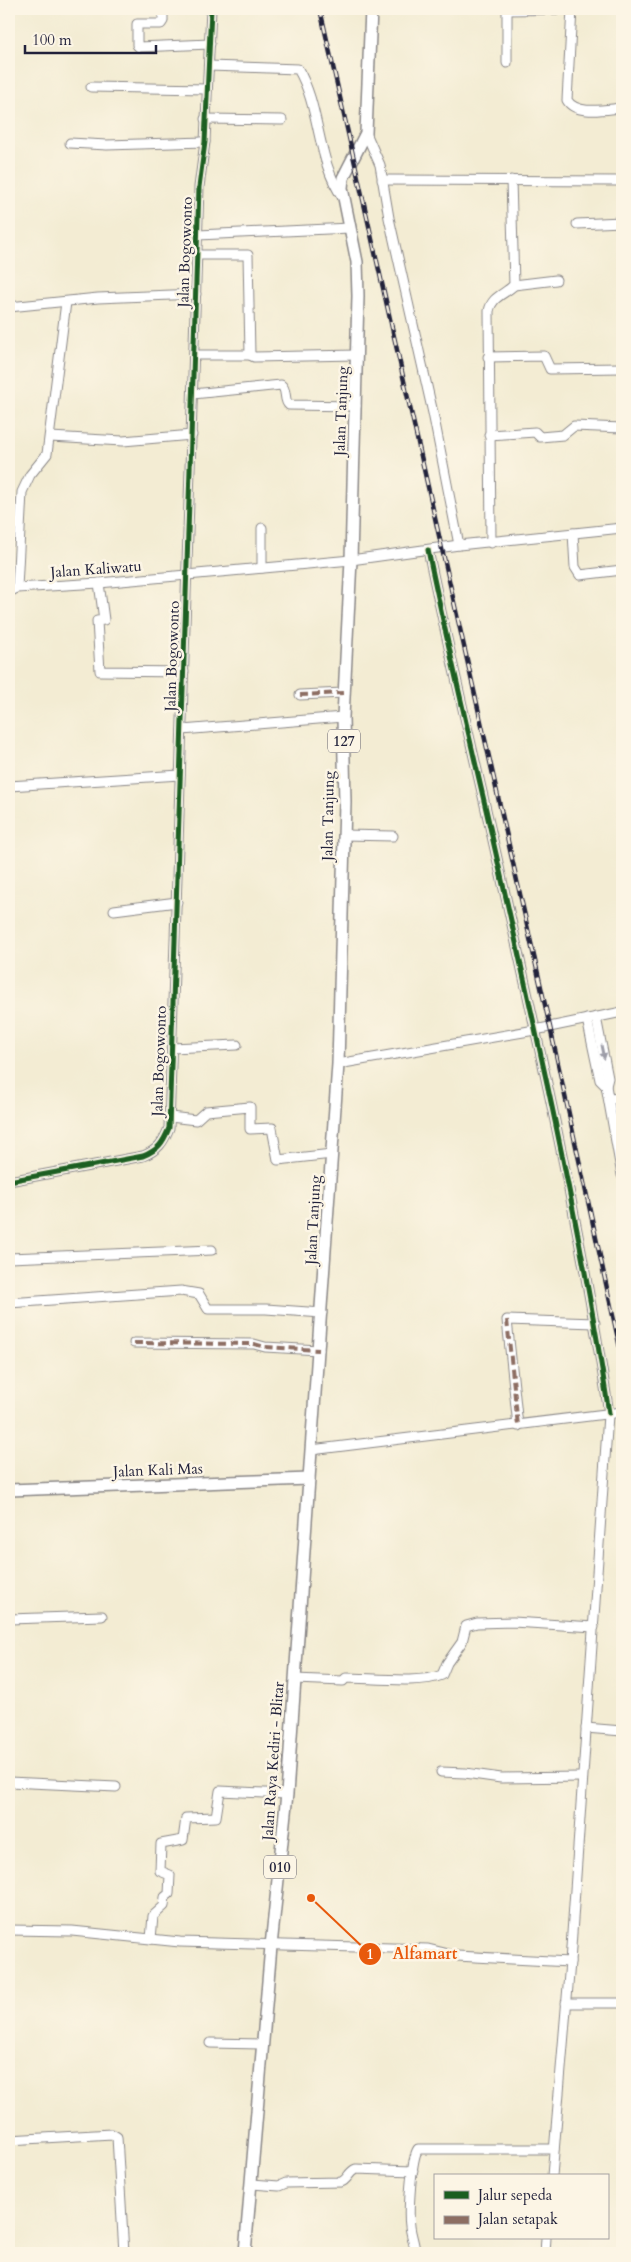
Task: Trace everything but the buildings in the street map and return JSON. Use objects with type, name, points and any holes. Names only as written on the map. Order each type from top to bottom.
[{"type":"main road","name":"Jalan Tanjung","points":[[309,1479],[338,1064],[344,835],[343,717],[356,406],[358,275],[343,199],[343,178],[366,133],[371,9]]},
{"type":"main road","name":"Jalan Kali Mas","points":[[9,1490],[309,1479]]},
{"type":"main road","name":"Jalan Raya Kediri - Blitar","points":[[245,2253],[271,1946],[287,1794],[309,1479]]},
{"type":"street","points":[[163,9],[163,21],[161,24],[137,24],[137,45],[139,47],[210,44]]},
{"type":"street","name":"Jalan Bogowonto","points":[[9,1181],[143,1156],[156,1151],[163,1143],[169,1128],[199,187],[205,142],[211,9]]},
{"type":"street","points":[[507,63],[507,10],[574,9],[567,100],[571,106],[578,109],[622,108]]},
{"type":"street","points":[[209,66],[298,69],[306,88],[331,179],[343,199]]},
{"type":"street","points":[[91,88],[208,88]]},
{"type":"street","points":[[205,118],[282,120]]},
{"type":"street","points":[[366,133],[380,165],[460,545]]},
{"type":"street","points":[[70,142],[107,145],[205,142]]},
{"type":"street","points":[[382,180],[622,181]]},
{"type":"street","points":[[511,180],[514,285]]},
{"type":"street","points":[[577,224],[622,222]]},
{"type":"street","points":[[198,236],[350,228]]},
{"type":"street","points":[[198,255],[248,255],[250,355]]},
{"type":"street","points":[[491,543],[488,357],[490,303],[514,285],[556,280]]},
{"type":"street","points":[[9,306],[98,298],[196,294]]},
{"type":"street","points":[[13,590],[22,492],[30,475],[47,454],[66,302]]},
{"type":"street","points":[[194,355],[250,355],[254,357],[357,355]]},
{"type":"street","points":[[488,357],[544,356],[550,369],[622,368]]},
{"type":"street","points":[[193,394],[281,385],[284,388],[286,402],[289,405],[356,406]]},
{"type":"street","points":[[489,435],[535,432],[540,437],[563,435],[574,426],[622,428]]},
{"type":"street","points":[[50,437],[123,441],[192,435]]},
{"type":"street","points":[[262,528],[262,568]]},
{"type":"street","points":[[187,575],[351,560],[460,545],[622,528]]},
{"type":"street","points":[[573,533],[575,567],[580,575],[622,570]]},
{"type":"street","points":[[428,550],[449,655],[487,812],[566,1170],[595,1323],[608,1414],[570,1962],[552,2174]]},
{"type":"street","name":"Jalan Kaliwatu","points":[[13,590],[187,575]]},
{"type":"street","points":[[100,583],[104,620],[96,621],[100,671],[184,672]]},
{"type":"street","points":[[300,695],[344,693]]},
{"type":"street","points":[[182,730],[343,717]]},
{"type":"street","points":[[9,786],[180,775]]},
{"type":"street","points":[[344,835],[393,836]]},
{"type":"street","points":[[114,910],[176,902]]},
{"type":"street","points":[[338,1064],[535,1030],[622,1012]]},
{"type":"street","points":[[591,1018],[600,1080],[606,1086],[622,1175]]},
{"type":"street","points":[[172,1048],[237,1045]]},
{"type":"street","points":[[608,1099],[622,1098]]},
{"type":"street","points":[[170,1117],[196,1120],[206,1111],[250,1107],[250,1129],[272,1128],[278,1160],[332,1154]]},
{"type":"street","points":[[9,1258],[212,1250]]},
{"type":"street","points":[[9,1303],[181,1291],[199,1294],[208,1309],[266,1309],[322,1313]]},
{"type":"street","points":[[518,1426],[507,1320],[595,1323]]},
{"type":"street","points":[[134,1343],[254,1344],[264,1347],[319,1350]]},
{"type":"street","points":[[311,1450],[622,1412]]},
{"type":"street","points":[[9,1619],[102,1616]]},
{"type":"street","points":[[295,1679],[343,1681],[346,1678],[421,1679],[438,1677],[442,1675],[447,1663],[462,1642],[466,1626],[477,1623],[513,1622],[594,1626]]},
{"type":"street","points":[[586,1728],[622,1731]]},
{"type":"street","points":[[441,1772],[501,1778],[582,1777]]},
{"type":"street","points":[[9,1782],[116,1787]]},
{"type":"street","points":[[151,1939],[153,1916],[164,1906],[165,1897],[170,1894],[170,1875],[160,1871],[160,1844],[183,1840],[186,1818],[216,1816],[220,1791],[287,1794]]},
{"type":"street","points":[[9,1930],[72,1931],[151,1939],[271,1946],[428,1949],[457,1956],[570,1962]]},
{"type":"street","points":[[566,2003],[622,2003]]},
{"type":"street","points":[[210,2043],[264,2044]]},
{"type":"street","points":[[9,2140],[112,2134],[117,2137],[124,2253]]},
{"type":"street","points":[[415,2253],[410,2226],[412,2172],[416,2152],[422,2148],[554,2149]]},
{"type":"street","points":[[252,2184],[279,2186],[286,2183],[341,2182],[356,2169],[412,2172]]},
{"type":"street","points":[[545,2253],[546,2240]]},
{"type":"railway","points":[[320,9],[550,1027],[622,1357]]},
{"type":"marked path","points":[[300,695],[344,693]]},
{"type":"marked path","points":[[507,1320],[518,1426]]},
{"type":"marked path","points":[[134,1343],[254,1344],[265,1347],[319,1350]]},
{"type":"cycle path","points":[[9,1181],[143,1156],[153,1151],[159,1145],[165,1138],[169,1128],[199,187],[205,142],[211,9]]},
{"type":"cycle path","points":[[428,550],[521,963],[569,1188],[609,1413]]},
{"type":"place","name":"Alfamart","points":[[311,1898]]}]
